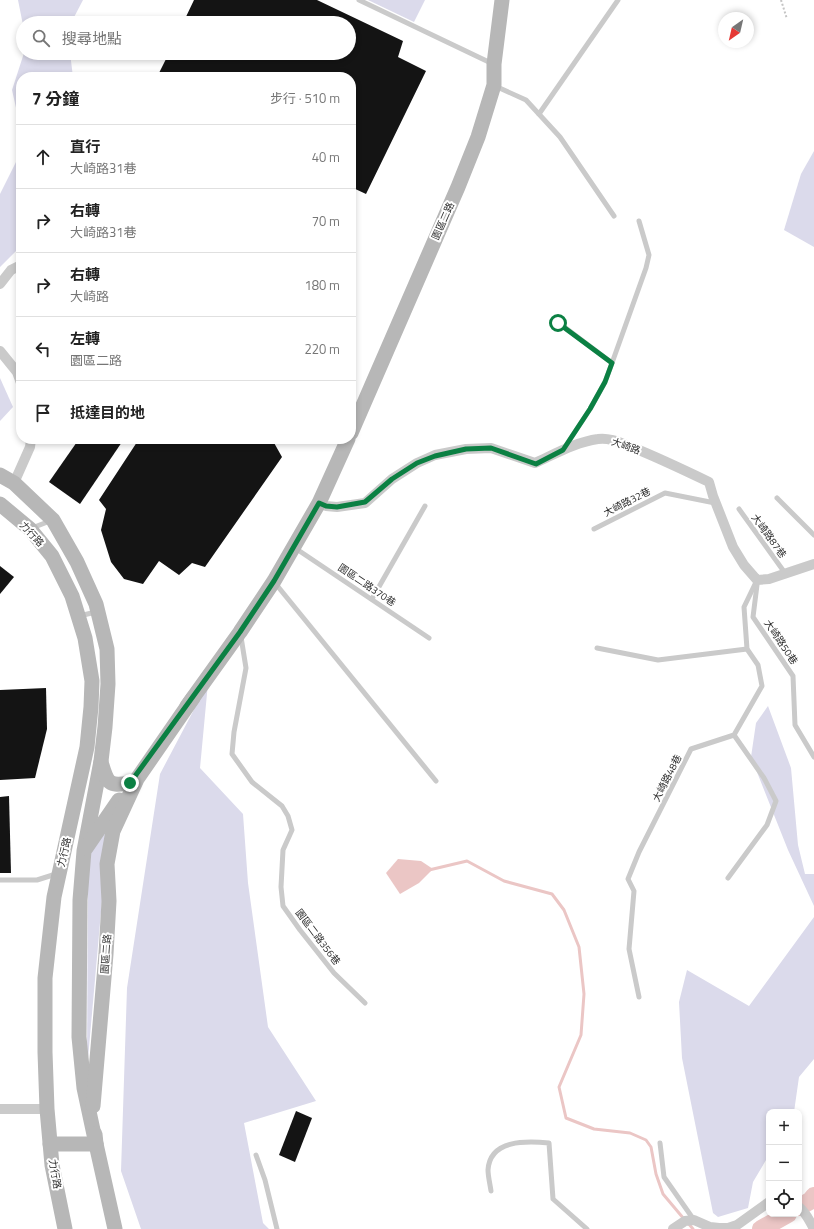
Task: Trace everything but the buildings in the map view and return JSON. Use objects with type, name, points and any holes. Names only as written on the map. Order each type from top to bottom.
[{"type":"street","name":"園區二路","points":[[356,422],[458,187],[478,137],[494,86],[494,64],[502,0]]},
{"type":"street","points":[[0,284],[10,270],[16,267]]},
{"type":"street","points":[[0,350],[16,371]]},
{"type":"street","name":"大崎路","points":[[319,503],[326,506],[337,507],[365,502],[392,479],[417,463],[435,456],[466,449],[491,448],[536,464],[563,450],[599,438],[616,441],[677,466],[709,482],[715,503],[736,552],[744,565],[758,580]]},
{"type":"street","points":[[14,483],[30,444]]},
{"type":"street","name":"園區二路","points":[[115,1229],[96,1144],[92,1105],[106,954],[109,901],[108,864],[113,831],[137,779],[274,581],[319,503],[346,444]]},
{"type":"street","name":"力行路","points":[[0,475],[14,483],[53,520],[77,562],[96,604],[107,649],[108,684],[105,727],[101,761],[84,851],[80,900],[79,1037],[84,1088],[96,1144]]},
{"type":"street","name":"力行路","points":[[0,504],[30,529],[52,556],[72,596],[85,638],[92,681],[87,747],[54,897],[45,978],[47,1108],[52,1165],[65,1229]]},
{"type":"street","points":[[758,580],[769,579],[814,564]]},
{"type":"street","name":"園區二路","points":[[59,873],[84,851],[130,783],[193,698]]},
{"type":"street","points":[[101,761],[104,773],[111,784],[118,785],[130,783]]},
{"type":"street","points":[[0,1108],[47,1108]]},
{"type":"street","points":[[50,1144],[96,1144]]},
{"type":"street","points":[[673,1229],[685,1221],[694,1220],[710,1226],[728,1228],[737,1225],[766,1204]]},
{"type":"street","points":[[802,1210],[810,1220],[814,1229]]},
{"type":"lane","points":[[359,0],[494,64]]},
{"type":"lane","points":[[539,114],[618,0]]},
{"type":"lane","points":[[494,86],[526,100],[539,114],[560,137],[614,216]]},
{"type":"lane","points":[[563,450],[590,409],[605,382],[646,268],[649,255],[639,221]]},
{"type":"lane","points":[[558,323],[612,363]]},
{"type":"lane","name":"大崎路32巷","points":[[594,528],[665,493],[715,503]]},
{"type":"lane","points":[[777,498],[814,535]]},
{"type":"lane","points":[[372,599],[425,506]]},
{"type":"lane","name":"大崎路87巷","points":[[738,509],[785,573]]},
{"type":"lane","points":[[30,529],[53,520]]},
{"type":"lane","name":"園區二路370巷","points":[[294,547],[429,638]]},
{"type":"lane","points":[[728,878],[767,825],[776,801],[764,778],[734,735],[762,686],[758,666],[746,649],[744,607],[758,580]]},
{"type":"lane","name":"大崎路50巷","points":[[758,580],[753,617],[793,676],[795,725],[814,757]]},
{"type":"lane","points":[[274,581],[436,781]]},
{"type":"lane","points":[[78,616],[98,612]]},
{"type":"lane","name":"園區二路356巷","points":[[240,632],[246,668],[234,732],[232,754],[252,782],[282,806],[288,816],[292,830],[283,850],[281,886],[283,906],[334,973],[365,1003]]},
{"type":"lane","points":[[597,648],[658,660],[746,649]]},
{"type":"lane","name":"大崎路48巷","points":[[639,997],[629,949],[634,891],[628,880],[639,852],[691,749],[734,735]]},
{"type":"lane","points":[[0,880],[37,880],[59,873]]},
{"type":"lane","points":[[491,1191],[488,1170],[491,1158],[503,1146],[532,1142],[549,1143],[553,1199],[587,1229]]},
{"type":"lane","points":[[660,1143],[664,1177],[694,1220]]},
{"type":"lane","points":[[256,1155],[265,1180],[278,1229]]},
{"type":"path","points":[[781,0],[787,19]]},
{"type":"shaded area","points":[[18,0],[83,0],[75,16],[21,16]]},
{"type":"shaded area","points":[[368,0],[425,0],[414,22]]},
{"type":"shaded area","points":[[22,60],[71,60],[72,72],[18,72]]},
{"type":"shaded area","points":[[16,78],[16,108],[12,90]]},
{"type":"shaded area","points":[[814,151],[814,247],[784,230],[801,174]]},
{"type":"shaded area","points":[[16,162],[16,251],[0,267],[0,194]]},
{"type":"shaded area","points":[[0,378],[13,407],[0,421]]},
{"type":"shaded area","points":[[208,683],[200,768],[243,814],[248,883],[268,1027],[316,1101],[244,1123],[263,1223],[269,1229],[141,1229],[121,1171],[127,988],[160,774]]},
{"type":"shaded area","points":[[768,706],[791,768],[798,845],[805,874],[814,874],[814,906],[788,850],[751,757],[756,723]]},
{"type":"shaded area","points":[[109,821],[87,1070],[88,854]]},
{"type":"shaded area","points":[[398,859],[421,861],[433,869],[419,883],[400,894],[386,873]]},
{"type":"shaded area","points":[[814,917],[814,1059],[799,1077],[794,1109],[766,1109],[766,1160],[753,1182],[748,1208],[718,1217],[713,1213],[682,1058],[679,1002],[687,970],[749,1006]]},
{"type":"waterway","points":[[429,870],[467,861],[504,881],[552,894],[564,910],[579,947],[584,994],[581,1035],[559,1087],[566,1118],[594,1129],[630,1133],[646,1140],[651,1147],[656,1174],[663,1194],[684,1219]]},
{"type":"waterway","points":[[802,1205],[810,1201],[814,1196]]},
{"type":"waterway","points":[[761,1229],[783,1217]]},
{"type":"waterway","points":[[688,1223],[693,1229]]},
{"type":"route","points":[[130,783],[240,632],[274,581],[319,503],[326,506],[337,507],[365,502],[392,479],[417,463],[435,456],[466,449],[491,448],[536,464],[563,450],[590,409],[605,382],[612,363],[558,323]]}]
